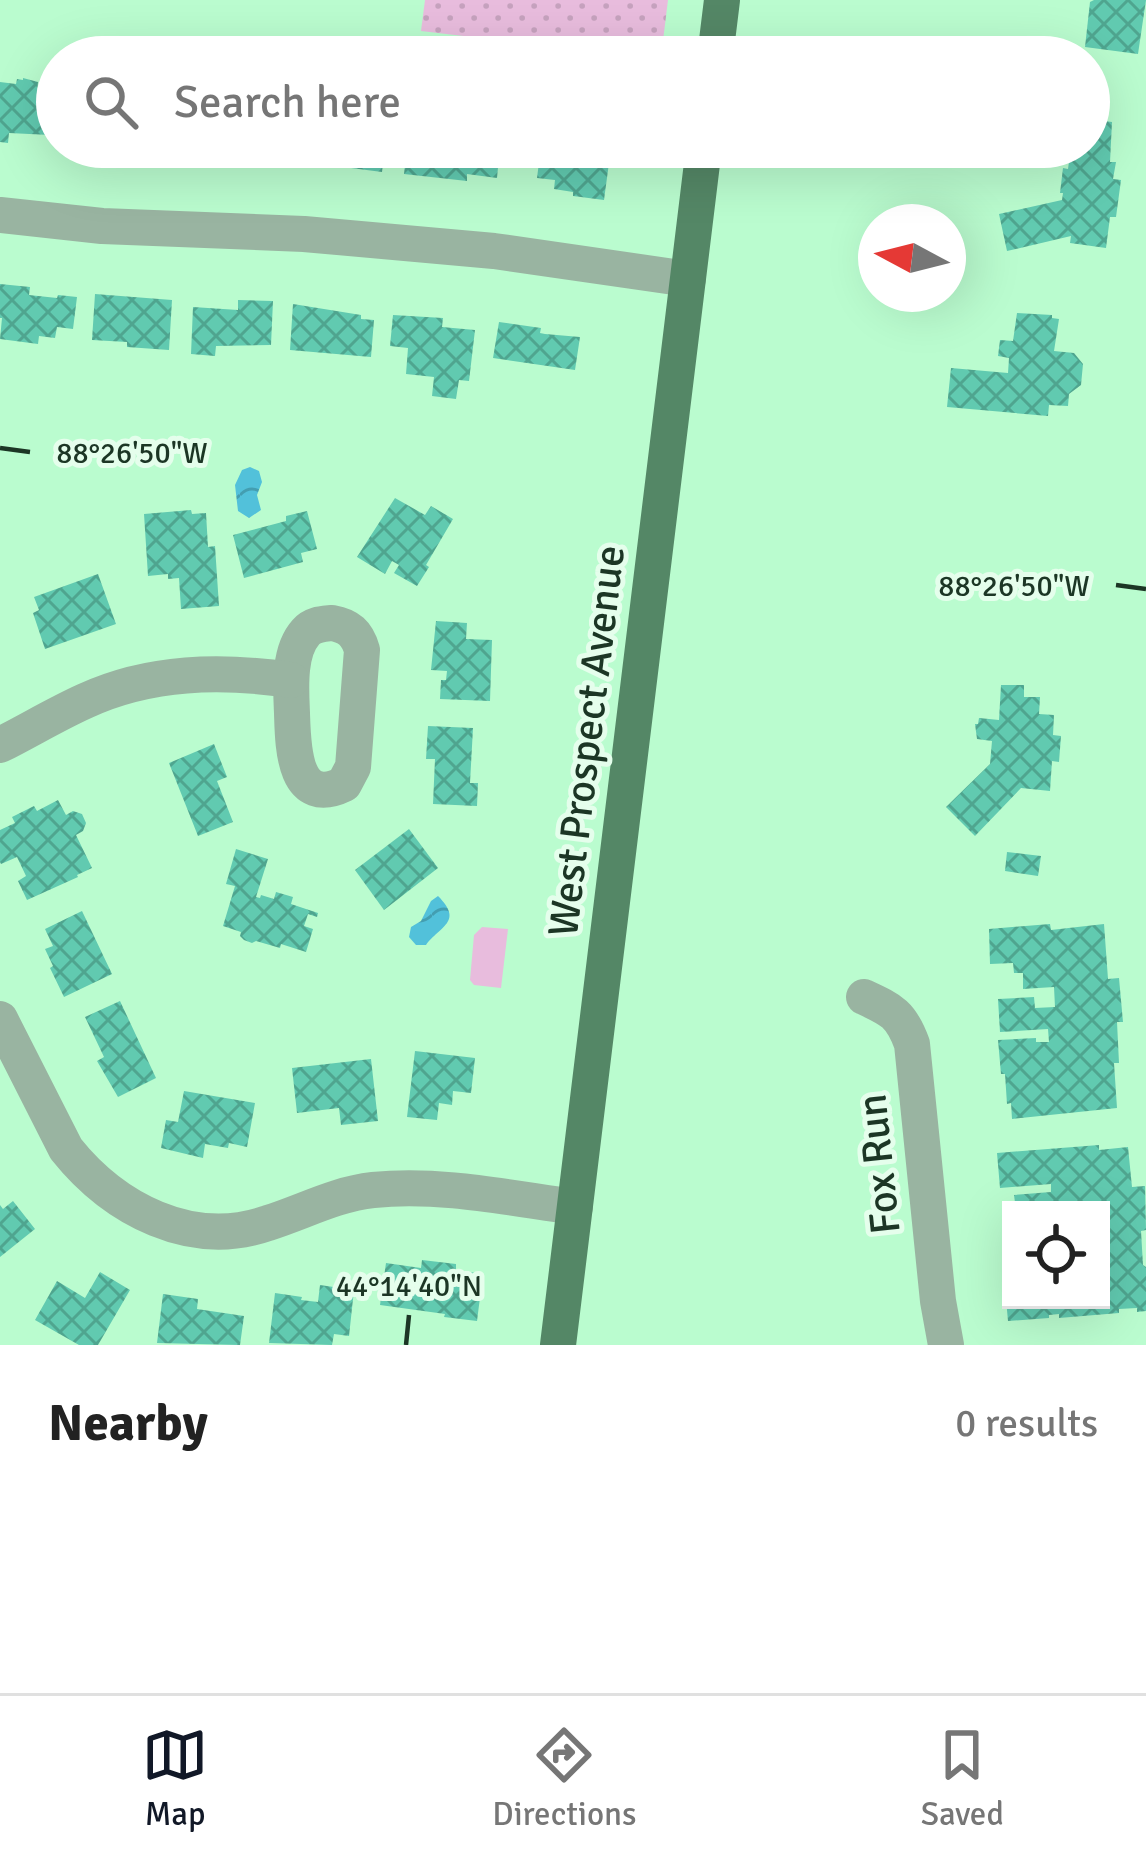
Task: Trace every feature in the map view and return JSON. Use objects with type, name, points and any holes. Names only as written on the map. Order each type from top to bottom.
[{"type":"main road","points":[[718,36],[722,0]]},
{"type":"main road","name":"West Prospect Avenue","points":[[558,1345],[701,168]]},
{"type":"street","points":[[0,215],[494,251],[688,279]]},
{"type":"street","points":[[0,745],[87,700],[149,679],[239,674],[291,680]]},
{"type":"street","name":"Fox Run","points":[[864,997],[893,1010],[912,1044],[946,1345]]},
{"type":"street","points":[[0,1019],[65,1149],[80,1167],[127,1205],[173,1226],[248,1229],[350,1195],[411,1188],[575,1207]]},
{"type":"shaded area","points":[[425,0],[668,0],[664,36],[463,36],[421,31]]},
{"type":"shaded area","points":[[482,927],[508,929],[501,988],[474,985],[470,980],[474,935]]},
{"type":"water","points":[[242,470],[259,471],[262,482],[257,495],[261,510],[249,518],[238,511],[235,485]]},
{"type":"water","points":[[438,896],[449,912],[447,923],[426,945],[416,945],[409,937],[411,927],[421,921]]},
{"type":"building","points":[[1146,0],[1138,54],[1110,50],[1110,36],[1086,36],[1090,2]]},
{"type":"building","points":[[36,81],[36,134],[9,133],[8,143],[0,142],[0,82]]},
{"type":"building","points":[[1110,162],[1116,162],[1113,179],[1121,180],[1106,248],[1070,243],[1071,236],[1007,251],[999,214],[1062,200],[1063,168],[1110,168]]},
{"type":"building","points":[[405,168],[498,168],[497,178],[467,174],[467,181],[404,174]]},
{"type":"building","points":[[538,168],[608,168],[604,200],[573,196],[573,192],[554,189],[555,180],[537,178]]},
{"type":"building","points":[[0,284],[30,287],[29,295],[77,297],[73,329],[57,327],[55,338],[39,336],[38,344],[0,339]]},
{"type":"building","points":[[95,294],[172,300],[169,350],[92,340]]},
{"type":"building","points":[[238,300],[273,301],[271,345],[216,346],[215,356],[191,354],[193,307],[238,310]]},
{"type":"building","points":[[293,304],[374,320],[371,357],[290,350]]},
{"type":"building","points":[[1017,313],[1059,319],[1054,351],[1074,353],[1083,364],[1081,385],[1069,394],[1068,406],[1049,405],[1048,416],[947,407],[951,368],[1008,373],[1009,358],[998,356],[1000,340],[1013,341]]},
{"type":"building","points":[[393,315],[443,318],[442,327],[475,330],[469,381],[459,380],[456,399],[432,396],[434,377],[406,374],[408,348],[390,346]]},
{"type":"building","points":[[499,322],[580,337],[575,370],[493,358]]},
{"type":"building","points":[[395,498],[425,515],[431,506],[453,519],[417,586],[394,573],[399,565],[392,561],[385,574],[357,557]]},
{"type":"building","points":[[191,510],[192,514],[206,513],[208,547],[215,546],[219,606],[181,609],[179,578],[148,576],[144,514]]},
{"type":"building","points":[[307,511],[317,549],[301,553],[303,562],[244,578],[233,535]]},
{"type":"building","points":[[98,574],[116,624],[45,649],[33,613],[39,610],[34,597]]},
{"type":"building","points":[[436,621],[467,623],[466,639],[492,640],[490,701],[440,699],[441,680],[446,680],[447,671],[431,670]]},
{"type":"building","points":[[1001,685],[1024,685],[1024,697],[1040,697],[1039,714],[1054,715],[1053,735],[1061,736],[1059,762],[1052,761],[1050,791],[1021,788],[975,836],[946,807],[990,764],[992,741],[977,739],[975,724],[979,718],[999,720]]},
{"type":"building","points":[[428,726],[473,728],[470,783],[478,783],[477,806],[433,804],[435,759],[426,759]]},
{"type":"building","points":[[214,744],[227,777],[217,781],[233,822],[198,836],[169,763]]},
{"type":"building","points":[[58,800],[66,815],[82,814],[86,823],[76,835],[92,868],[27,900],[18,881],[26,876],[17,857],[0,862],[0,830],[15,823],[12,817]]},
{"type":"building","points":[[409,829],[438,868],[384,910],[355,870]]},
{"type":"building","points":[[236,849],[268,859],[256,897],[274,899],[276,892],[293,897],[291,904],[318,913],[317,917],[308,914],[304,926],[313,929],[306,952],[281,944],[280,948],[252,943],[241,932],[223,926],[235,886],[226,884]]},
{"type":"building","points":[[1007,852],[1041,856],[1038,876],[1005,871]]},
{"type":"building","points":[[82,911],[112,974],[64,997],[50,968],[45,949],[53,946],[45,929]]},
{"type":"building","points":[[1050,924],[1051,930],[1104,924],[1108,979],[1119,978],[1123,1022],[1117,1022],[1119,1063],[1114,1063],[1117,1108],[1012,1119],[998,1040],[1049,1042],[1048,1029],[1000,1032],[998,999],[1034,997],[1035,1008],[1055,1007],[1054,987],[1023,989],[1023,973],[1014,973],[1013,963],[990,964],[989,929]]},
{"type":"building","points":[[120,1001],[156,1078],[118,1097],[97,1061],[104,1057],[85,1017]]},
{"type":"building","points":[[415,1051],[475,1058],[471,1093],[453,1091],[452,1105],[439,1103],[437,1120],[407,1117]]},
{"type":"building","points":[[371,1059],[378,1121],[341,1125],[339,1108],[297,1113],[292,1068]]},
{"type":"building","points":[[184,1091],[255,1103],[247,1147],[205,1144],[203,1158],[161,1148],[166,1120],[178,1122]]},
{"type":"building","points":[[1128,1147],[1132,1187],[1145,1186],[1146,1230],[1141,1231],[1146,1311],[1119,1309],[1119,1313],[1008,1321],[1007,1309],[1110,1309],[1110,1201],[1015,1201],[1014,1195],[1051,1192],[1051,1184],[1000,1188],[997,1153]]},
{"type":"building","points":[[13,1201],[35,1229],[0,1257],[0,1205],[3,1209]]},
{"type":"building","points":[[422,1260],[456,1264],[456,1270],[483,1274],[477,1321],[380,1305],[386,1263],[421,1268]]},
{"type":"building","points":[[100,1272],[130,1290],[98,1345],[79,1345],[35,1320],[57,1281],[85,1298]]},
{"type":"building","points":[[320,1285],[354,1290],[349,1336],[334,1334],[332,1345],[269,1343],[275,1293],[318,1302]]},
{"type":"building","points":[[163,1294],[198,1299],[197,1309],[244,1316],[240,1345],[157,1343]]}]
